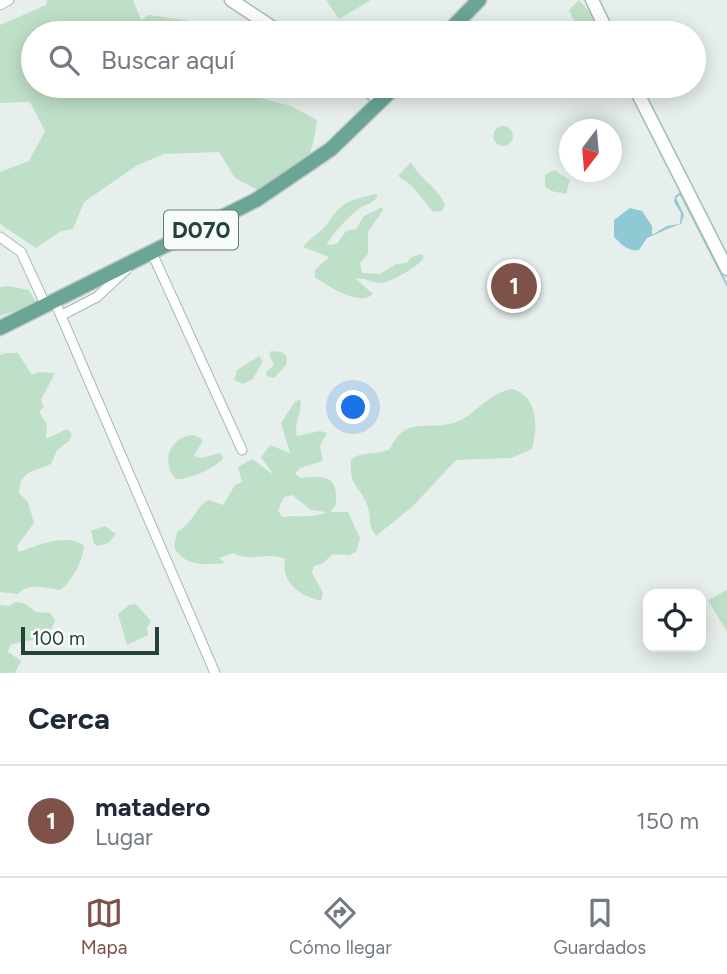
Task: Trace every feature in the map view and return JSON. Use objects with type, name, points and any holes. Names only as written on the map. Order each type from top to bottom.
[{"type":"main road","points":[[231,0],[263,21]]},
{"type":"main road","points":[[459,21],[479,0]]},
{"type":"main road","points":[[592,0],[602,21]]},
{"type":"main road","points":[[640,98],[727,270]]},
{"type":"main road","name":"D070","points":[[0,328],[226,217],[298,173],[331,149],[382,100]]},
{"type":"street","points":[[0,5],[9,0]]},
{"type":"street","points":[[0,237],[21,252],[50,304],[215,673]]},
{"type":"street","points":[[152,253],[242,450]]},
{"type":"street","points":[[66,313],[97,297],[133,263]]},
{"type":"green space","points":[[47,0],[133,0],[141,20],[149,15],[191,21],[21,21],[21,98],[260,98],[291,106],[317,120],[308,158],[296,172],[262,192],[235,178],[219,152],[164,154],[136,166],[84,202],[73,229],[61,231],[36,248],[0,224],[0,172],[29,161],[45,131],[30,102],[0,103],[0,25],[46,5]]},
{"type":"green space","points":[[326,0],[371,0],[339,19]]},
{"type":"green space","points":[[579,0],[594,17],[594,21],[574,21],[569,10]]},
{"type":"green space","points":[[499,126],[507,126],[513,136],[507,146],[499,146],[493,140],[493,132]]},
{"type":"green space","points":[[411,162],[442,200],[445,206],[442,211],[433,212],[412,186],[398,176]]},
{"type":"green space","points":[[554,170],[559,173],[559,182],[569,182],[566,194],[551,191],[545,186],[545,175]]},
{"type":"green space","points":[[378,195],[374,200],[352,215],[327,245],[337,244],[346,231],[356,229],[364,216],[382,207],[383,210],[368,232],[368,254],[360,263],[362,273],[380,274],[396,264],[407,263],[411,257],[421,254],[424,257],[411,269],[383,283],[356,279],[373,294],[360,298],[352,297],[315,277],[315,270],[329,257],[303,247],[343,206],[353,200]]},
{"type":"green space","points":[[0,287],[29,290],[35,300],[30,306],[0,316]]},
{"type":"green space","points":[[271,351],[282,352],[287,357],[286,365],[274,378],[267,376],[266,372],[274,365],[269,354]]},
{"type":"green space","points":[[18,353],[32,375],[39,372],[55,373],[41,400],[44,408],[39,411],[47,425],[46,439],[67,429],[72,434],[69,441],[57,450],[51,464],[25,476],[19,493],[28,502],[34,523],[17,546],[19,552],[61,540],[77,542],[84,546],[76,570],[60,590],[38,587],[27,588],[18,594],[0,592],[0,355]]},
{"type":"green space","points":[[259,356],[263,361],[253,379],[243,384],[234,380],[237,370]]},
{"type":"green space","points":[[513,389],[521,393],[532,406],[535,431],[532,449],[511,458],[456,460],[413,506],[376,536],[367,505],[353,481],[351,460],[360,455],[390,449],[405,430],[455,423],[494,396]]},
{"type":"green space","points":[[300,399],[297,436],[320,431],[327,433],[320,446],[323,461],[300,468],[295,474],[301,478],[325,478],[333,483],[336,501],[330,512],[348,512],[360,538],[356,552],[349,555],[333,554],[322,564],[314,566],[312,573],[323,593],[321,601],[299,592],[289,582],[285,559],[272,556],[246,557],[233,553],[219,558],[225,563],[203,564],[184,558],[174,547],[177,532],[188,524],[204,503],[209,500],[223,505],[235,485],[242,482],[238,467],[252,459],[274,475],[261,457],[270,445],[290,453],[281,423],[294,403]],"holes":[[[292,495],[311,510],[327,512],[282,517],[278,510],[284,497]]]},
{"type":"green space","points":[[194,435],[203,440],[194,456],[201,458],[220,453],[223,458],[201,473],[176,479],[169,465],[170,451],[179,440]]},
{"type":"green space","points":[[105,526],[116,534],[109,543],[98,546],[94,544],[91,531]]},
{"type":"green space","points":[[727,590],[727,632],[708,600]]},
{"type":"green space","points":[[16,602],[24,603],[36,612],[50,613],[55,620],[43,636],[10,645],[8,652],[21,661],[15,673],[0,673],[0,605],[9,606]]},
{"type":"green space","points":[[136,604],[151,621],[147,627],[148,635],[127,645],[118,614],[129,605]]},
{"type":"water","points":[[681,192],[727,287],[680,195],[676,198],[684,215],[681,224],[647,238],[639,250],[628,249],[614,237],[614,220],[630,208],[642,211],[652,226],[652,235],[667,226],[680,224],[681,213],[674,202],[675,196]]},
{"type":"place","name":"matadero","points":[[514,286]]}]
